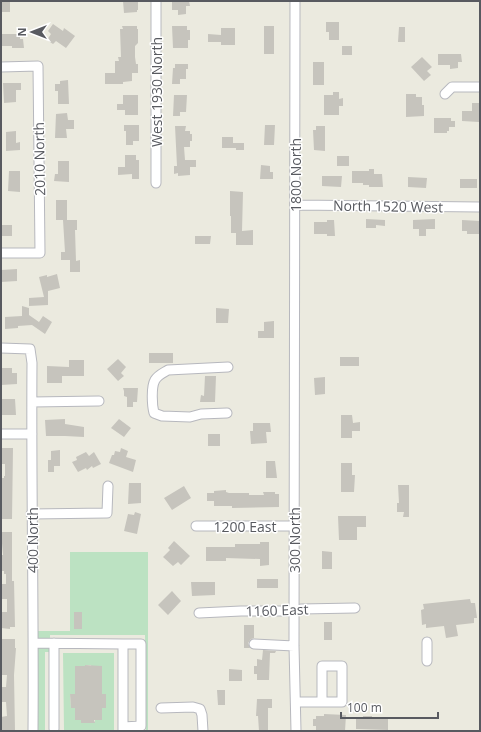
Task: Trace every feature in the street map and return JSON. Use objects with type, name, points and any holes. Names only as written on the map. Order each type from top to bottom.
[{"type":"street","name":"West 1930 North","points":[[156,1],[156,183]]},
{"type":"street","name":"1800 North","points":[[294,348],[295,1]]},
{"type":"street","name":"2010 North","points":[[1,67],[38,66],[40,253],[1,253]]},
{"type":"street","points":[[445,94],[452,87],[480,87]]},
{"type":"street","name":"North 1520 West","points":[[295,205],[480,207]]},
{"type":"street","name":"400 North","points":[[1,348],[30,349],[32,363],[31,514],[34,643],[33,731]]},
{"type":"street","name":"300 North","points":[[294,348],[294,646],[296,731]]},
{"type":"street","points":[[227,413],[201,414],[190,417],[162,416],[154,413],[152,406],[154,382],[159,375],[168,370],[228,367]]},
{"type":"street","points":[[32,402],[99,401]]},
{"type":"street","points":[[1,434],[32,434]]},
{"type":"street","points":[[31,514],[107,513],[108,486]]},
{"type":"street","name":"1200 East","points":[[196,526],[294,526]]},
{"type":"street","name":"1160 East","points":[[199,613],[355,608]]},
{"type":"street","points":[[427,642],[427,661]]},
{"type":"street","points":[[34,643],[141,644],[141,726],[123,729],[123,644]]},
{"type":"street","points":[[54,643],[54,729]]},
{"type":"street","points":[[254,644],[294,646]]},
{"type":"street","points":[[296,702],[322,702]]},
{"type":"street","points":[[161,708],[200,709],[203,731]]},
{"type":"green space","points":[[70,552],[148,552],[148,731],[146,731],[145,635],[50,635],[50,652],[45,652],[45,731],[38,731],[38,631],[70,631]]},
{"type":"green space","points":[[63,653],[114,653],[114,731],[45,731],[64,730]],"holes":[[[86,665],[91,665],[102,694],[106,694],[106,708],[102,708],[102,720],[95,720],[95,722],[81,720],[75,708],[71,708],[70,694],[75,694]]]},
{"type":"building","points":[[1,1],[10,1],[10,12],[1,12]]},
{"type":"building","points":[[123,1],[138,1],[137,12],[124,13]]},
{"type":"building","points":[[172,1],[189,1],[190,6],[186,6],[186,14],[178,15],[178,10],[172,10]]},
{"type":"building","points":[[326,22],[339,22],[339,40],[329,40],[329,32],[326,32]]},
{"type":"building","points":[[53,24],[63,31],[64,28],[75,36],[66,48],[56,41],[53,44],[47,40],[51,34],[48,31]]},
{"type":"building","points":[[122,26],[137,26],[138,43],[135,46],[135,57],[136,64],[138,64],[138,73],[132,73],[132,81],[123,82],[123,84],[105,84],[105,73],[115,73],[115,61],[119,61],[118,57],[121,57],[120,29],[123,29]]},
{"type":"building","points":[[172,26],[187,26],[187,30],[190,30],[188,48],[173,48]]},
{"type":"building","points":[[264,26],[274,26],[274,54],[264,54]]},
{"type":"building","points":[[399,27],[405,27],[405,42],[398,42]]},
{"type":"building","points":[[221,28],[235,28],[235,45],[221,45],[221,42],[208,42],[208,34],[221,35]]},
{"type":"building","points":[[1,34],[20,34],[20,39],[23,39],[24,48],[1,46]]},
{"type":"building","points":[[342,46],[352,46],[352,55],[342,55]]},
{"type":"building","points":[[438,54],[461,54],[462,62],[458,62],[458,68],[450,69],[450,65],[438,65]]},
{"type":"building","points":[[422,57],[432,67],[427,71],[431,75],[424,81],[411,67]]},
{"type":"building","points":[[313,62],[324,62],[324,85],[313,85]]},
{"type":"building","points":[[175,64],[188,64],[188,69],[186,69],[186,79],[180,79],[180,84],[172,84],[173,68],[175,68]]},
{"type":"building","points":[[68,80],[69,104],[58,104],[58,91],[55,91],[55,84],[60,84],[60,81]]},
{"type":"building","points":[[3,83],[21,83],[21,90],[16,90],[16,102],[4,103]]},
{"type":"building","points":[[333,92],[339,92],[339,99],[343,98],[343,106],[339,106],[339,115],[324,115],[324,95],[333,95]]},
{"type":"building","points":[[406,94],[416,94],[416,97],[422,97],[424,116],[406,117]]},
{"type":"building","points":[[123,95],[138,95],[138,115],[125,115],[125,110],[117,110],[117,104],[123,104]]},
{"type":"building","points":[[174,95],[187,95],[186,112],[180,112],[180,116],[173,116]]},
{"type":"building","points":[[472,103],[480,103],[479,122],[462,121],[462,111],[472,111]]},
{"type":"building","points":[[67,113],[68,120],[74,120],[74,129],[66,129],[67,138],[55,138],[56,114]]},
{"type":"building","points":[[434,118],[451,118],[451,121],[455,121],[455,127],[449,127],[449,131],[447,131],[447,133],[434,133]]},
{"type":"building","points":[[124,125],[139,125],[139,141],[133,141],[133,145],[126,145],[126,131],[124,131]]},
{"type":"building","points":[[265,125],[275,125],[274,145],[264,145]]},
{"type":"building","points":[[175,126],[186,126],[185,131],[190,131],[190,134],[192,134],[190,147],[184,147],[185,160],[196,160],[196,167],[190,167],[190,175],[178,176],[178,173],[174,174],[174,166],[177,166]]},
{"type":"building","points":[[316,126],[325,126],[325,151],[314,150],[313,130],[316,130]]},
{"type":"building","points":[[16,131],[16,143],[20,142],[20,150],[6,151],[6,132]]},
{"type":"building","points":[[222,137],[233,137],[233,143],[244,143],[244,150],[236,150],[236,148],[222,148]]},
{"type":"building","points":[[125,155],[136,155],[136,160],[139,160],[139,179],[132,179],[132,174],[118,175],[118,167],[125,167]]},
{"type":"building","points":[[337,156],[349,156],[349,166],[337,166]]},
{"type":"building","points":[[58,161],[69,161],[69,182],[54,181],[55,174],[58,174]]},
{"type":"building","points":[[261,165],[270,166],[270,172],[273,172],[273,179],[260,179]]},
{"type":"building","points":[[369,169],[374,169],[374,174],[382,174],[383,187],[369,187],[369,185],[363,185],[363,183],[352,183],[352,171],[369,171]]},
{"type":"building","points":[[9,171],[20,171],[20,192],[8,191]]},
{"type":"building","points":[[322,176],[342,176],[341,187],[322,186]]},
{"type":"building","points":[[408,177],[427,178],[426,188],[408,187]]},
{"type":"building","points":[[460,179],[477,179],[477,188],[460,188]]},
{"type":"building","points":[[230,191],[243,192],[242,231],[253,230],[253,245],[236,245],[236,233],[231,233]]},
{"type":"building","points":[[56,200],[67,200],[67,220],[56,220]]},
{"type":"building","points":[[366,219],[385,220],[385,226],[376,225],[376,228],[366,228]]},
{"type":"building","points":[[435,219],[435,229],[426,229],[426,236],[419,236],[419,229],[413,229],[413,220]]},
{"type":"building","points":[[63,220],[77,220],[77,230],[75,230],[76,261],[80,260],[80,272],[70,272],[70,260],[61,260],[61,252],[65,252]]},
{"type":"building","points":[[327,220],[334,220],[335,236],[327,236],[327,234],[314,234],[314,222],[327,222]]},
{"type":"building","points":[[462,220],[480,221],[480,234],[467,234],[467,231],[462,231]]},
{"type":"building","points":[[1,225],[12,225],[12,236],[1,236]]},
{"type":"building","points":[[195,236],[211,236],[210,244],[195,244]]},
{"type":"building","points":[[17,269],[17,281],[1,282],[1,270]]},
{"type":"building","points":[[57,274],[60,288],[48,291],[48,305],[29,306],[29,298],[44,297],[39,277],[47,275],[47,277]]},
{"type":"building","points":[[22,306],[29,308],[29,315],[39,322],[43,316],[52,322],[45,334],[32,325],[5,329],[5,317],[22,316]]},
{"type":"building","points":[[216,308],[229,309],[228,323],[216,323]]},
{"type":"building","points":[[274,321],[274,338],[258,338],[258,331],[264,331],[264,322]]},
{"type":"building","points":[[149,353],[173,353],[173,363],[149,363]]},
{"type":"building","points":[[340,357],[359,357],[359,366],[340,366]]},
{"type":"building","points":[[118,359],[126,367],[121,373],[124,376],[118,381],[107,369]]},
{"type":"building","points":[[69,360],[84,360],[84,376],[62,376],[62,383],[47,383],[47,366],[69,367]]},
{"type":"building","points":[[1,368],[12,368],[12,373],[17,373],[17,384],[1,385]]},
{"type":"building","points":[[205,376],[216,376],[215,402],[200,402],[201,395],[204,396]]},
{"type":"building","points":[[325,377],[325,394],[315,395],[314,378]]},
{"type":"building","points":[[123,388],[138,388],[137,402],[133,402],[133,407],[127,407],[127,397],[124,396]]},
{"type":"building","points":[[1,399],[15,399],[16,415],[1,415]]},
{"type":"building","points":[[341,415],[352,415],[353,423],[360,422],[360,431],[352,431],[352,438],[341,438]]},
{"type":"building","points":[[65,419],[65,424],[84,427],[84,437],[46,436],[45,420]]},
{"type":"building","points":[[119,419],[131,428],[124,437],[111,428]]},
{"type":"building","points":[[253,423],[270,423],[271,432],[266,432],[267,443],[251,444],[250,431],[253,431]]},
{"type":"building","points":[[208,434],[220,434],[220,446],[208,446]]},
{"type":"building","points":[[1,448],[13,448],[12,519],[1,519],[1,478],[4,478],[5,476],[5,464],[1,464]]},
{"type":"building","points":[[121,448],[128,451],[126,457],[136,460],[133,472],[109,463],[115,451],[120,452]]},
{"type":"building","points":[[60,450],[60,466],[54,466],[54,472],[48,472],[48,460],[51,460],[51,451]]},
{"type":"building","points":[[86,452],[89,456],[94,452],[101,464],[78,472],[72,462],[77,460],[76,457]]},
{"type":"building","points":[[266,461],[275,461],[277,478],[266,478]]},
{"type":"building","points":[[341,463],[352,463],[352,475],[355,475],[354,492],[341,492]]},
{"type":"building","points":[[129,483],[141,483],[141,503],[128,504]]},
{"type":"building","points":[[398,485],[409,485],[409,517],[403,517],[404,512],[397,512],[397,503],[399,503]]},
{"type":"building","points":[[184,486],[191,498],[172,510],[164,498]]},
{"type":"building","points":[[226,490],[226,492],[229,493],[249,493],[249,495],[264,495],[263,492],[275,492],[275,494],[279,494],[279,507],[232,508],[232,506],[214,506],[214,501],[207,501],[207,493]]},
{"type":"building","points":[[135,512],[141,514],[137,534],[124,531],[128,514],[134,515]]},
{"type":"building","points":[[338,516],[366,516],[366,527],[357,527],[357,540],[339,540]]},
{"type":"building","points":[[1,532],[12,532],[12,581],[14,581],[15,627],[10,627],[10,629],[1,628],[1,612],[7,612],[7,599],[1,599],[1,584],[6,584],[6,574],[4,574],[4,571],[1,571],[1,555],[3,555]]},
{"type":"building","points":[[174,541],[190,556],[181,565],[178,562],[173,566],[163,557],[170,550],[168,548]]},
{"type":"building","points":[[260,542],[269,542],[269,565],[260,566],[260,559],[226,558],[226,561],[206,561],[206,547],[235,547],[235,544],[260,544]]},
{"type":"building","points":[[322,551],[332,552],[332,569],[322,569]]},
{"type":"building","points":[[257,579],[278,579],[278,588],[257,588]]},
{"type":"building","points":[[191,582],[215,582],[215,595],[192,596]]},
{"type":"building","points":[[172,591],[181,601],[168,615],[158,605]]},
{"type":"building","points":[[470,599],[471,603],[475,603],[477,618],[474,618],[474,623],[456,625],[458,636],[446,638],[444,626],[426,628],[426,624],[422,625],[421,610],[424,609],[423,604]]},
{"type":"building","points":[[74,612],[82,612],[82,629],[74,629]]},
{"type":"building","points":[[324,622],[332,622],[332,640],[324,640]]},
{"type":"building","points":[[244,625],[254,625],[254,638],[248,643],[250,648],[244,648]]},
{"type":"building","points":[[1,639],[15,639],[15,731],[1,731],[1,717],[7,716],[6,702],[1,702],[1,687],[6,687],[7,675],[1,675]]},
{"type":"building","points":[[263,650],[276,651],[275,653],[270,653],[269,680],[257,680],[257,674],[254,674],[254,666],[257,666],[257,659],[262,660]]},
{"type":"building","points":[[75,666],[102,666],[102,694],[106,694],[106,708],[102,708],[102,720],[94,720],[95,723],[81,723],[81,720],[75,720],[75,708],[71,708],[70,694],[75,694]]},
{"type":"building","points":[[229,669],[242,670],[242,681],[229,681]]},
{"type":"building","points":[[217,690],[225,690],[225,705],[218,705]]},
{"type":"building","points":[[257,699],[272,699],[272,708],[268,708],[268,731],[259,731],[258,716],[256,716]]},
{"type":"building","points":[[324,714],[346,715],[345,731],[316,731],[316,726],[313,726],[313,719],[316,719],[316,716],[324,716]]},
{"type":"building","points":[[363,716],[372,716],[372,719],[388,719],[388,730],[356,729],[356,719],[363,719]]}]
